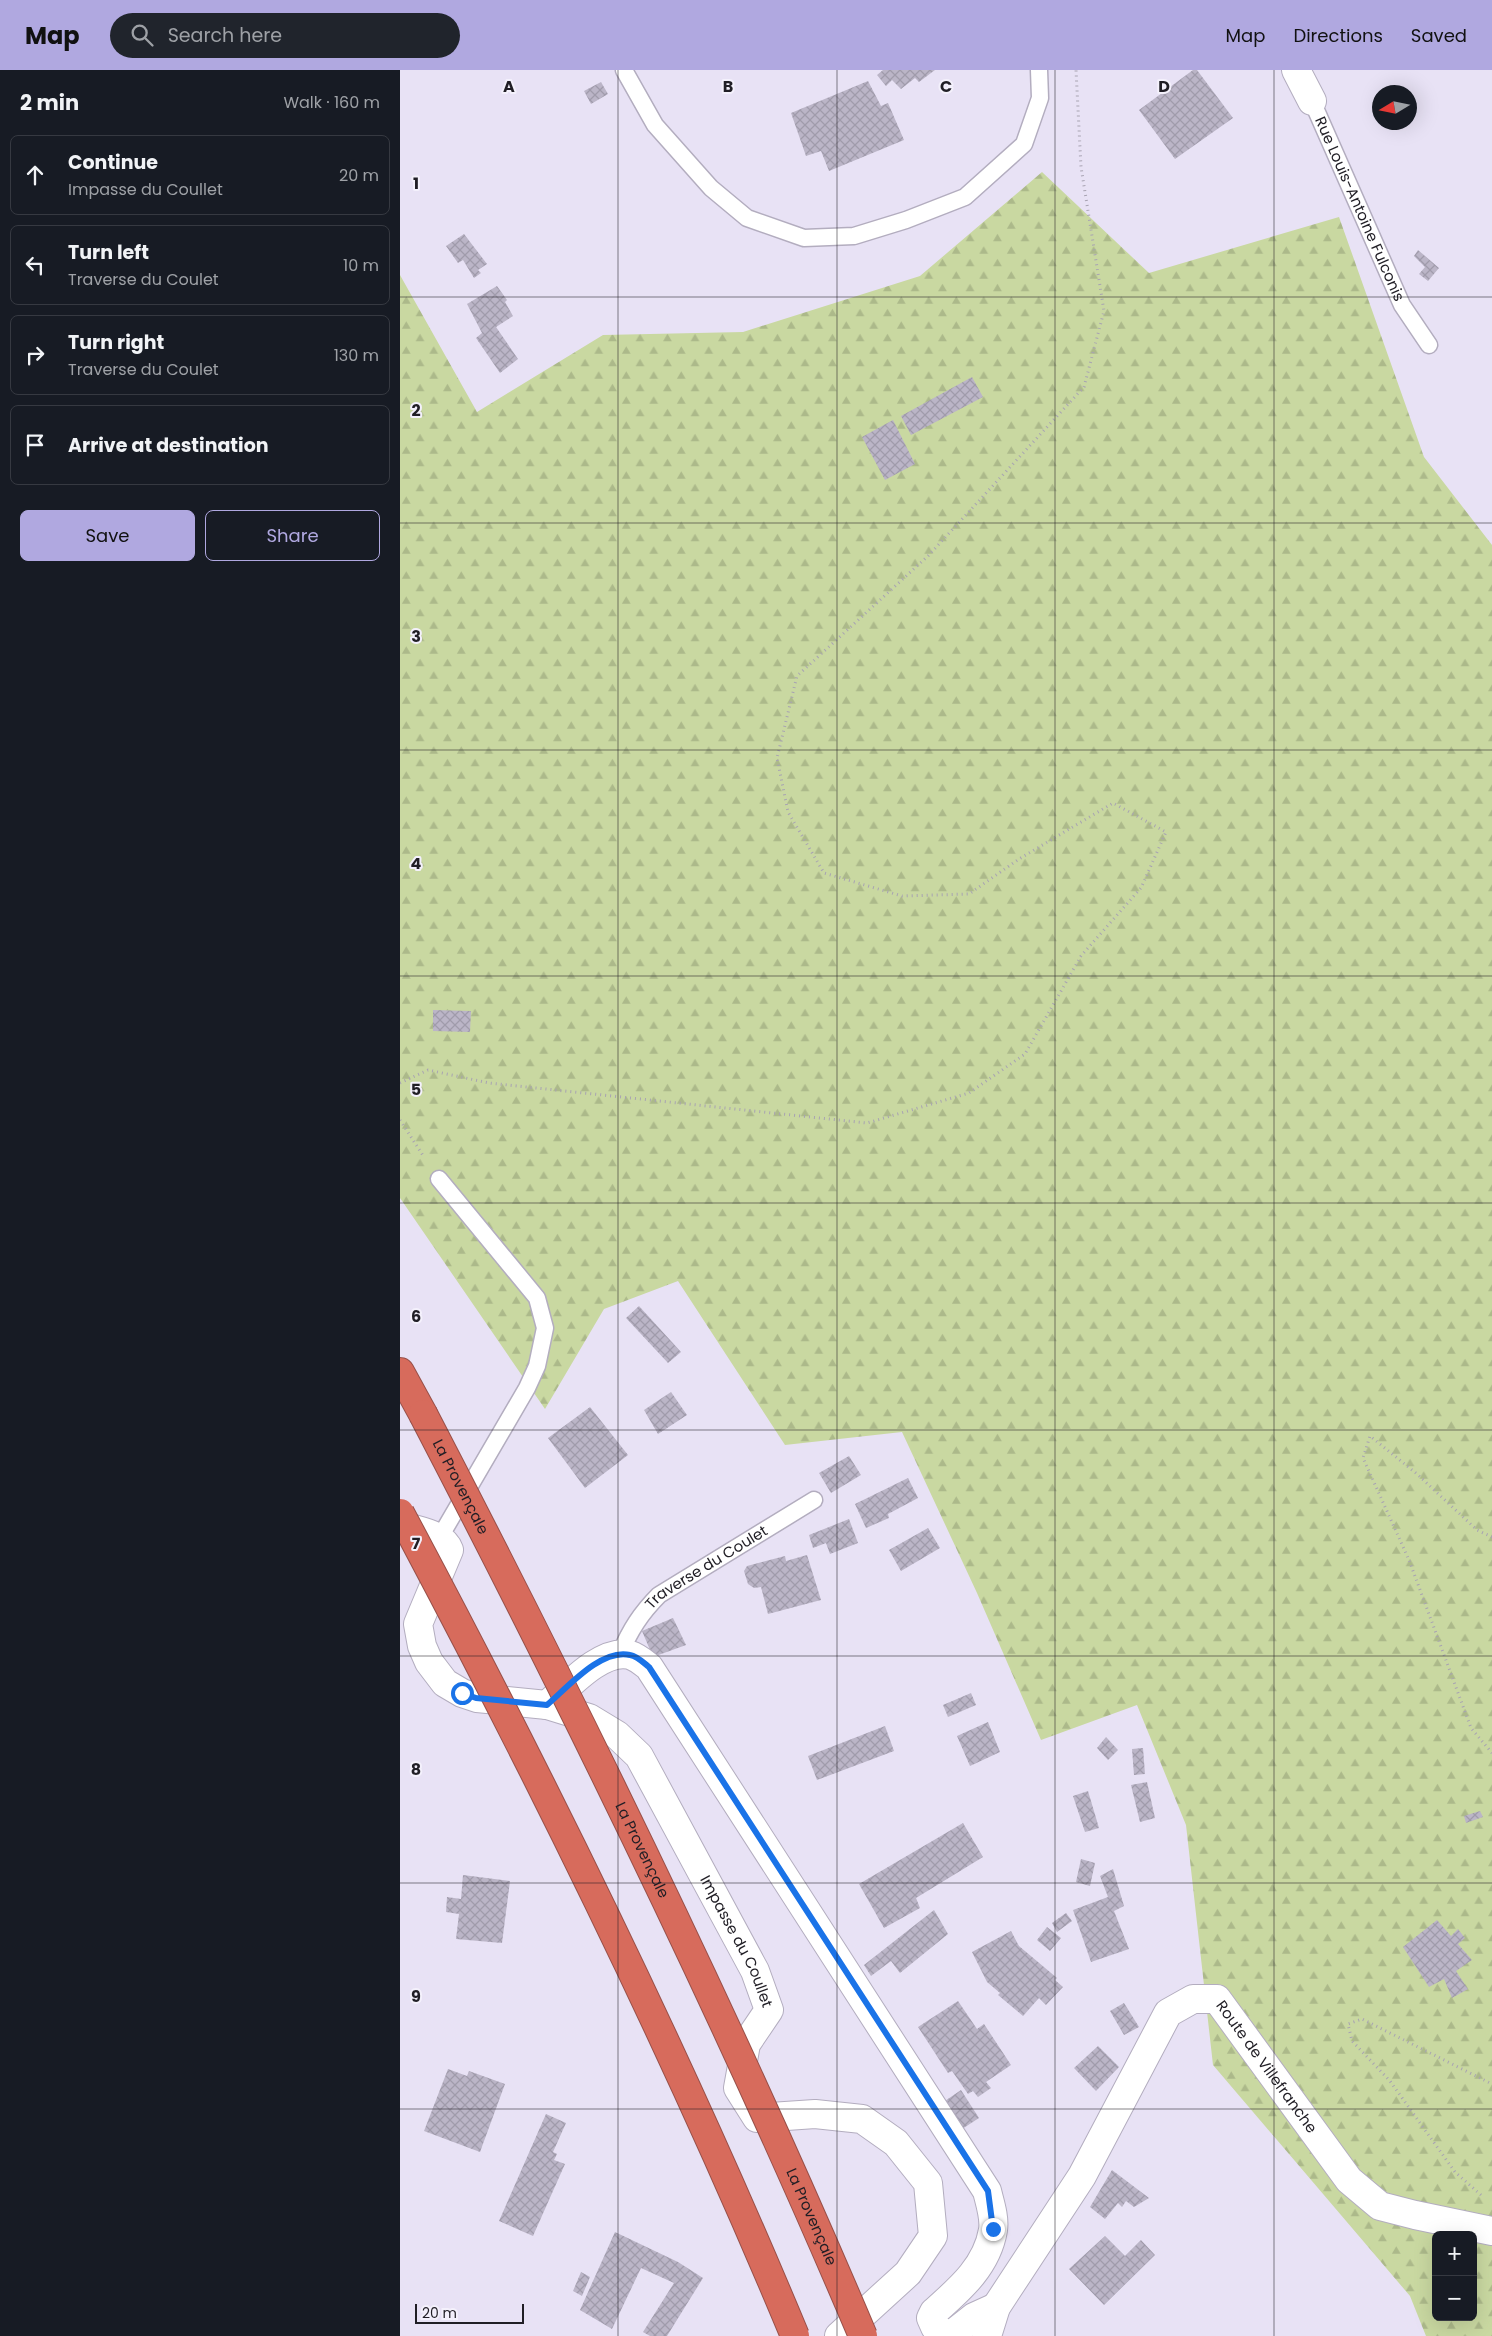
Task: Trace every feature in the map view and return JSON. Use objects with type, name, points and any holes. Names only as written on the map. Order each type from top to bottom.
[{"type":"highway","name":"La Provençale","points":[[400,1372],[502,1566],[670,1905],[816,2224],[863,2336]]},
{"type":"highway","points":[[400,1513],[458,1622],[560,1825],[666,2044],[794,2336]]},
{"type":"street","name":"Rue Louis-Antoine Fulconis","points":[[1296,70],[1312,101]]},
{"type":"street","points":[[400,1525],[440,1538]]},
{"type":"street","name":"Impasse du Coullet","points":[[440,1538],[447,1542],[449,1550],[418,1624],[422,1646],[429,1662],[445,1683],[462,1693],[476,1698],[547,1705],[589,1718],[617,1735],[639,1756],[755,1971],[769,2010],[746,2044],[738,2088],[757,2118],[815,2114],[862,2119],[896,2143],[928,2183],[932,2236],[908,2273],[839,2336]]},
{"type":"street","points":[[547,1705],[594,1664],[605,1657],[620,1654],[631,1655],[649,1667],[988,2191],[993,2229],[982,2261],[974,2273],[934,2312],[931,2318],[935,2327],[949,2336],[974,2317],[996,2307]]},
{"type":"street","name":"Route de Villefranche","points":[[987,2336],[996,2307],[1082,2176],[1168,2013],[1193,1999],[1216,1999],[1349,2180],[1380,2206],[1414,2216],[1492,2230]]},
{"type":"lane","points":[[624,70],[655,125],[711,188],[748,218],[804,238],[854,236],[906,220],[965,196],[1024,144],[1040,98],[1039,70]]},
{"type":"lane","name":"Rue Louis-Antoine Fulconis","points":[[1312,101],[1402,304],[1429,345]]},
{"type":"lane","points":[[439,1179],[537,1298],[546,1328],[537,1366],[527,1388],[440,1538]]},
{"type":"lane","name":"Traverse du Coulet","points":[[620,1654],[630,1630],[643,1611],[659,1595],[814,1500]]},
{"type":"path","points":[[400,1083],[428,1070],[490,1083],[867,1123],[969,1093],[1025,1054],[1081,956],[1142,888],[1166,832],[1113,803],[1019,859],[969,894],[902,896],[824,873],[788,812],[778,758],[797,676],[928,556],[1084,387],[1104,311],[1081,167],[1076,70]]},
{"type":"path","points":[[400,1120],[439,1179]]},
{"type":"path","points":[[1492,1536],[1477,1530],[1417,1474],[1370,1436],[1363,1458],[1409,1560],[1471,1728],[1492,1754]]},
{"type":"path","points":[[1487,2200],[1455,2172],[1390,2081],[1352,2041],[1348,2024],[1362,2019],[1492,2084]]},
{"type":"green space","points":[[1042,172],[1149,273],[1339,217],[1424,457],[1492,545],[1492,2336],[1426,2336],[1410,2296],[1213,2065],[1186,1825],[1137,1705],[1041,1740],[977,1593],[902,1432],[785,1445],[678,1281],[604,1309],[545,1409],[400,1198],[400,275],[477,412],[603,335],[743,332],[920,276]]},
{"type":"building","points":[[883,70],[935,70],[919,82],[915,78],[901,89],[892,80],[886,86],[877,75]]},
{"type":"building","points":[[1193,70],[1197,70],[1233,118],[1175,159],[1139,110]]},
{"type":"building","points":[[868,81],[881,106],[888,103],[904,140],[829,171],[821,151],[806,156],[791,113]]},
{"type":"building","points":[[601,82],[608,94],[591,104],[584,91]]},
{"type":"building","points":[[464,234],[487,264],[478,270],[481,273],[474,278],[463,260],[458,263],[446,246]]},
{"type":"building","points":[[1418,250],[1439,268],[1428,281],[1419,274],[1425,267],[1414,256]]},
{"type":"building","points":[[497,286],[507,300],[505,302],[513,316],[496,327],[518,359],[500,373],[476,338],[482,333],[467,304]]},
{"type":"building","points":[[972,377],[983,397],[911,435],[901,416]]},
{"type":"building","points":[[893,420],[915,464],[885,480],[862,437]]},
{"type":"building","points":[[433,1010],[471,1011],[470,1032],[433,1031]]},
{"type":"building","points":[[639,1306],[681,1352],[668,1363],[626,1318]]},
{"type":"building","points":[[671,1392],[687,1415],[658,1434],[644,1410]]},
{"type":"building","points":[[590,1407],[628,1455],[585,1488],[548,1438]]},
{"type":"building","points":[[849,1456],[861,1475],[831,1493],[819,1473]]},
{"type":"building","points":[[908,1478],[918,1498],[888,1514],[889,1518],[866,1528],[855,1504]]},
{"type":"building","points":[[849,1519],[858,1543],[830,1554],[826,1543],[813,1548],[809,1535]]},
{"type":"building","points":[[928,1528],[940,1548],[901,1571],[889,1550]]},
{"type":"building","points":[[807,1555],[821,1600],[768,1614],[761,1587],[754,1588],[748,1584],[744,1571],[747,1566],[785,1556],[786,1561]]},
{"type":"building","points":[[673,1618],[686,1645],[653,1657],[642,1631]]},
{"type":"building","points":[[971,1693],[976,1705],[948,1717],[943,1705]]},
{"type":"building","points":[[988,1722],[1000,1752],[970,1766],[957,1736]]},
{"type":"building","points":[[885,1726],[894,1751],[817,1780],[808,1756]]},
{"type":"building","points":[[1106,1737],[1118,1750],[1108,1760],[1097,1748]]},
{"type":"building","points":[[1143,1748],[1145,1774],[1134,1775],[1132,1749]]},
{"type":"building","points":[[1147,1782],[1155,1818],[1140,1822],[1131,1785]]},
{"type":"building","points":[[1088,1791],[1099,1828],[1085,1832],[1073,1796]]},
{"type":"building","points":[[1480,1811],[1483,1817],[1466,1823],[1464,1816]]},
{"type":"building","points":[[963,1823],[983,1857],[916,1898],[920,1908],[884,1928],[859,1884]]},
{"type":"building","points":[[1081,1859],[1095,1863],[1090,1886],[1076,1882]]},
{"type":"building","points":[[1113,1869],[1124,1906],[1114,1911],[1129,1949],[1091,1962],[1073,1910],[1108,1897],[1100,1876]]},
{"type":"building","points":[[463,1875],[510,1881],[502,1943],[456,1939],[459,1914],[446,1912],[447,1897],[461,1899]]},
{"type":"building","points":[[934,1910],[948,1934],[900,1973],[891,1961],[871,1976],[864,1965]]},
{"type":"building","points":[[1066,1913],[1072,1921],[1057,1932],[1052,1923]]},
{"type":"building","points":[[1437,1920],[1451,1936],[1458,1929],[1465,1938],[1458,1944],[1472,1960],[1456,1971],[1468,1989],[1452,1998],[1444,1979],[1429,1987],[1403,1947]]},
{"type":"building","points":[[1047,1927],[1061,1938],[1050,1951],[1037,1940]]},
{"type":"building","points":[[1011,1931],[1019,1946],[1057,1978],[1055,1980],[1063,1987],[1046,2005],[1039,1998],[1023,2016],[998,1995],[1000,1993],[987,1982],[972,1952]]},
{"type":"building","points":[[958,2001],[977,2029],[984,2024],[1011,2065],[986,2082],[991,2088],[978,2097],[973,2091],[968,2094],[952,2071],[948,2073],[918,2027]]},
{"type":"building","points":[[1124,2003],[1139,2027],[1124,2035],[1110,2011]]},
{"type":"building","points":[[1098,2046],[1119,2067],[1096,2091],[1074,2068]]},
{"type":"building","points":[[448,2069],[467,2076],[469,2071],[505,2084],[480,2152],[424,2131]]},
{"type":"building","points":[[961,2090],[979,2118],[959,2131],[942,2103]]},
{"type":"building","points":[[546,2114],[566,2123],[553,2152],[557,2154],[554,2160],[565,2164],[533,2236],[499,2221]]},
{"type":"building","points":[[1112,2170],[1149,2198],[1134,2207],[1126,2201],[1122,2207],[1118,2203],[1105,2219],[1090,2207]]},
{"type":"building","points":[[615,2232],[678,2262],[703,2278],[667,2336],[650,2336],[643,2332],[674,2283],[641,2268],[612,2329],[580,2310]]},
{"type":"building","points":[[1105,2236],[1125,2256],[1141,2240],[1155,2255],[1104,2305],[1069,2269]]},
{"type":"building","points":[[581,2272],[590,2277],[582,2296],[573,2291]]},
{"type":"route","points":[[462,1693],[476,1698],[547,1705],[594,1664],[605,1657],[620,1654],[631,1655],[649,1667],[988,2191],[993,2229]]}]
